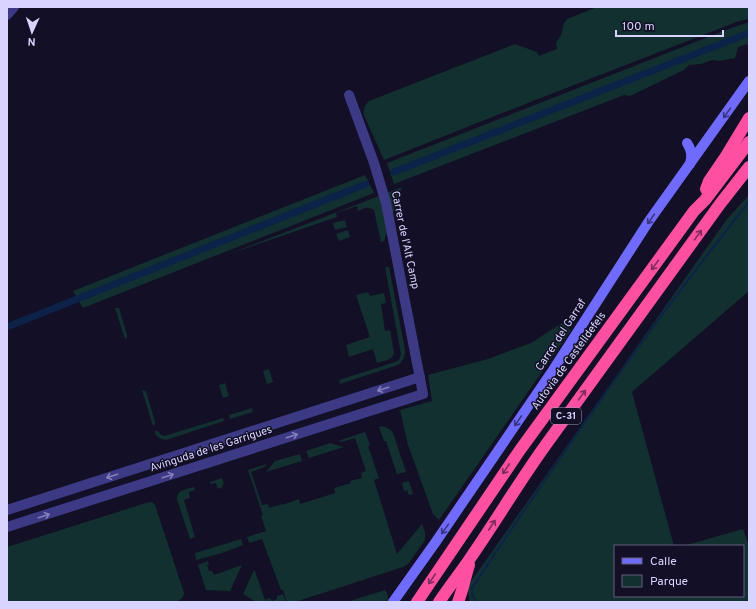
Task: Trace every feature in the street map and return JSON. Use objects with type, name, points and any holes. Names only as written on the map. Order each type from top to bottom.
[{"type":"highway","points":[[694,211],[709,181],[749,118]]},
{"type":"highway","name":"Autovia de Castelldefels","points":[[417,602],[520,450],[694,211],[705,200],[749,142]]},
{"type":"highway","name":"C-31","points":[[439,602],[471,558],[536,458],[720,204],[749,167]]},
{"type":"highway","points":[[720,204],[749,182]]},
{"type":"highway","points":[[458,602],[462,596],[464,578],[471,558]]},
{"type":"main road","name":"Carrer del Garraf","points":[[393,602],[554,370],[649,221],[749,81]]},
{"type":"main road","points":[[687,144],[691,153],[690,165]]},
{"type":"street","name":"Carrer de l'Alt Camp","points":[[348,95],[374,163],[386,204],[423,394]]},
{"type":"street","name":"Avinguda de les Garrigues","points":[[7,510],[420,378]]},
{"type":"street","name":"Avinguda de les Garrigues","points":[[7,528],[423,394]]},
{"type":"green space","points":[[597,7],[749,7],[749,19],[739,21],[384,160],[364,115],[366,104],[369,101],[515,44],[537,52],[539,56],[557,49],[556,43],[561,35],[564,23],[567,19]]},
{"type":"green space","points":[[749,22],[749,47],[747,44],[738,47],[735,58],[719,61],[712,60],[701,64],[689,65],[684,70],[630,96],[624,95],[394,184],[387,163]]},
{"type":"green space","points":[[365,175],[374,193],[83,308],[73,291]]},
{"type":"green space","points":[[402,187],[384,241],[381,242],[374,210],[366,208],[358,211],[357,206],[336,213],[337,217],[226,255]]},
{"type":"green space","points":[[749,195],[749,291],[632,392],[674,545],[614,545],[614,597],[744,597],[744,545],[687,545],[743,529],[749,546],[749,602],[470,602],[467,587],[727,219]]},
{"type":"green space","points":[[345,220],[347,227],[335,230],[333,223]]},
{"type":"green space","points":[[348,230],[350,237],[339,241],[336,234]]},
{"type":"green space","points":[[385,267],[389,267],[405,350],[404,357],[398,365],[340,384],[339,380],[399,360],[401,354]]},
{"type":"green space","points":[[368,292],[370,296],[384,293],[386,303],[381,304],[385,331],[390,330],[394,353],[390,359],[377,363],[373,349],[349,357],[346,345],[370,337],[356,295]]},
{"type":"green space","points":[[115,308],[119,308],[127,335],[125,339]]},
{"type":"green space","points":[[562,323],[571,330],[439,520],[433,514],[408,445],[400,410],[432,401],[428,375],[488,359],[531,343]]},
{"type":"green space","points":[[269,369],[273,382],[267,384],[263,371]]},
{"type":"green space","points":[[225,383],[229,396],[223,398],[219,385]]},
{"type":"green space","points":[[142,390],[146,391],[155,422],[153,426]]},
{"type":"green space","points":[[252,408],[253,412],[230,419],[229,415]]},
{"type":"green space","points":[[223,418],[224,421],[166,440],[159,438],[155,434],[155,431],[158,431],[164,436]]},
{"type":"green space","points":[[381,426],[388,428],[393,433],[406,472],[397,474],[386,441],[384,441],[379,427]]},
{"type":"green space","points":[[365,432],[370,445],[368,446],[379,478],[374,480],[397,554],[422,524],[425,532],[425,540],[409,563],[403,567],[295,602],[287,602],[262,539],[249,543],[247,537],[266,531],[261,516],[263,515],[248,470],[267,464],[264,467],[251,472],[262,505],[268,504],[269,508],[299,499],[300,504],[335,493],[334,488],[351,483],[350,481],[362,478],[361,473],[366,471],[355,438],[342,442],[338,441]]},
{"type":"green space","points":[[330,443],[344,447],[309,458],[306,451]]},
{"type":"green space","points":[[300,454],[302,461],[266,472],[275,461]]},
{"type":"green space","points":[[222,478],[224,484],[222,485],[223,487],[218,489],[216,483],[210,484],[210,482]]},
{"type":"green space","points":[[409,481],[413,494],[409,495],[407,490],[404,491],[402,483]]},
{"type":"green space","points":[[194,487],[195,490],[189,492],[190,498],[184,500],[195,537],[190,539],[177,499],[180,492]]},
{"type":"green space","points":[[152,502],[155,505],[184,593],[183,597],[177,602],[8,602],[7,547]]},
{"type":"green space","points":[[241,539],[243,545],[222,553],[196,560],[195,553]]},
{"type":"green space","points":[[208,561],[209,564],[207,565],[209,571],[212,571],[214,575],[242,565],[230,591],[206,590],[198,565]]},
{"type":"green space","points":[[254,570],[265,600],[270,598],[272,601],[277,599],[277,596],[283,594],[286,602],[256,602],[243,594]]},
{"type":"green space","points":[[385,590],[388,596],[387,602],[347,602]]},
{"type":"waterway","points":[[394,172],[749,33]]},
{"type":"waterway","points":[[7,327],[366,184]]},
{"type":"waterway","points":[[476,602],[472,593],[472,588],[538,489],[641,343],[712,248],[749,202]]}]
